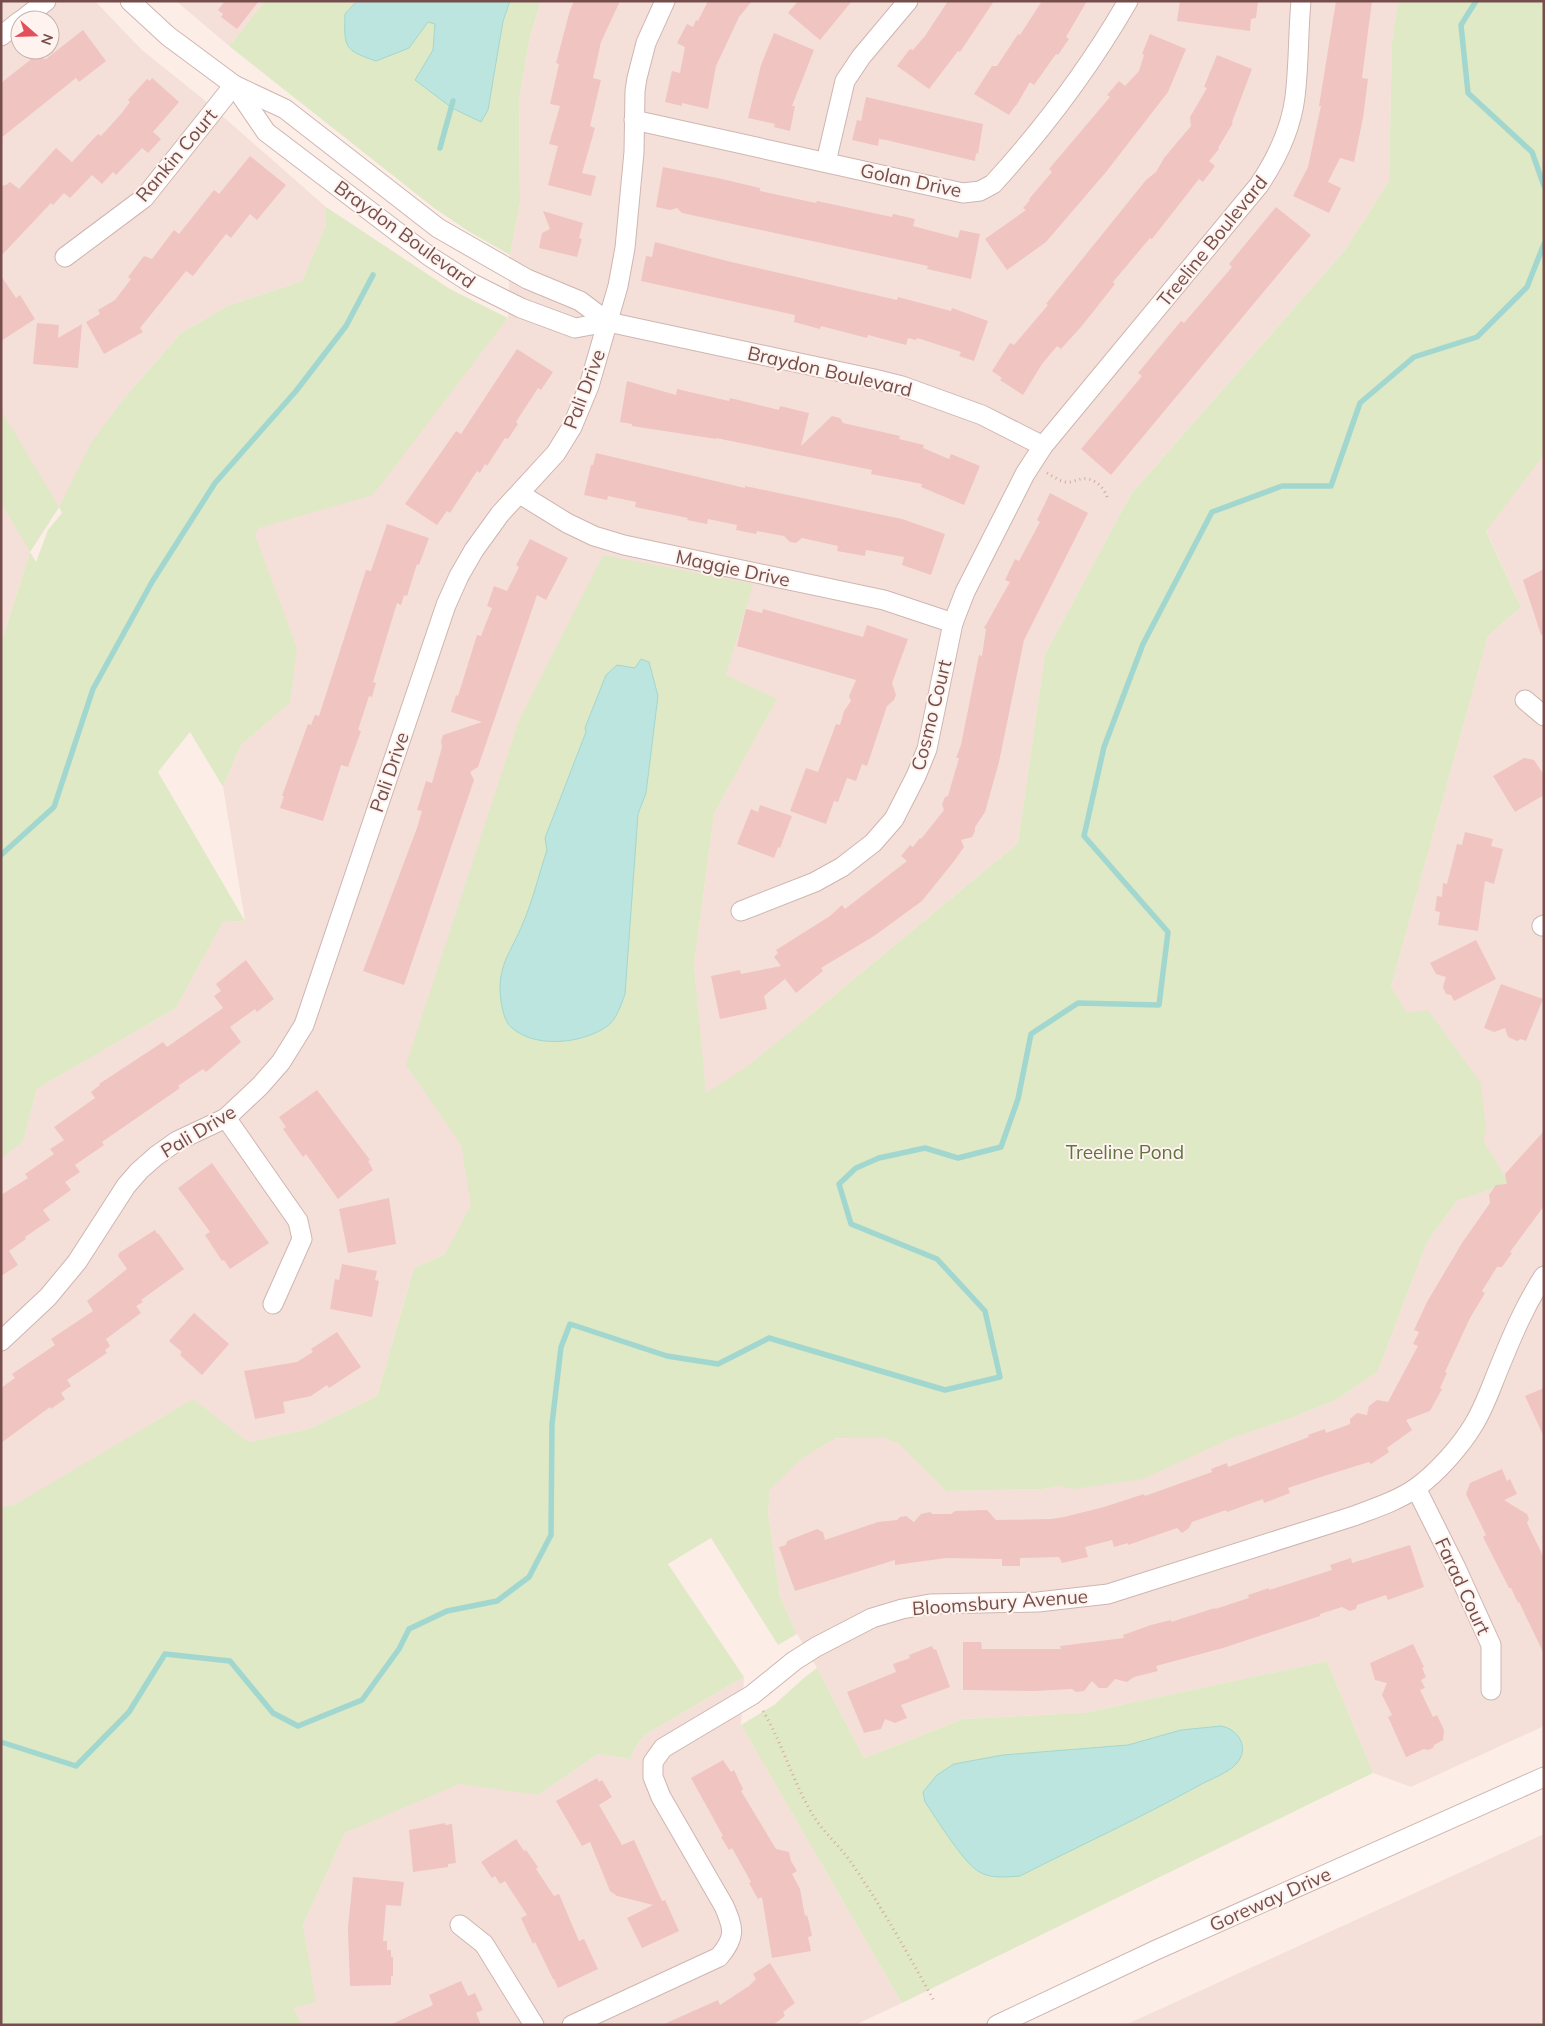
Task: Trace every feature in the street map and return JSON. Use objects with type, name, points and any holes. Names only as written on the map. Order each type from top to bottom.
[{"type":"street","points":[[35,10],[46,1]]},
{"type":"street","name":"Braydon Boulevard","points":[[130,1],[168,36],[234,85],[284,109],[446,233],[527,279],[580,301],[608,322]]},
{"type":"street","name":"Pali Drive","points":[[1,1341],[48,1297],[77,1262],[126,1186],[139,1171],[177,1141],[226,1118],[260,1086],[281,1062],[304,1025],[446,605],[459,576],[474,550],[500,514],[556,453],[572,427],[589,386],[618,286],[629,224],[634,152],[635,91],[640,63],[652,26],[665,1]]},
{"type":"street","points":[[826,162],[845,81],[861,57],[908,1]]},
{"type":"street","name":"Golan Drive","points":[[634,120],[964,193],[980,191],[993,184],[1053,113],[1107,37],[1128,1]]},
{"type":"street","name":"Treeline Boulevard","points":[[1043,446],[1259,185],[1274,163],[1284,141],[1295,98],[1301,1]]},
{"type":"street","name":"Braydon Boulevard","points":[[234,85],[266,132],[429,256],[470,283],[521,308],[574,328],[608,322],[883,381],[925,393],[982,415],[1043,446]]},
{"type":"street","name":"Rankin Court","points":[[65,257],[144,198],[234,85]]},
{"type":"street","name":"Cosmo Court","points":[[741,911],[815,882],[842,867],[873,843],[894,819],[916,776],[927,749],[953,623],[965,592],[1025,474],[1043,446]]},
{"type":"street","name":"Maggie Drive","points":[[520,494],[567,523],[594,536],[624,545],[884,600],[953,623]]},
{"type":"street","points":[[1525,700],[1544,716]]},
{"type":"street","points":[[226,1118],[298,1221],[302,1240],[273,1304]]},
{"type":"street","name":"Bloomsbury Avenue","points":[[572,2025],[719,1957],[730,1944],[732,1925],[730,1919],[661,1796],[653,1777],[653,1762],[663,1748],[752,1695],[794,1661],[872,1618],[902,1609],[930,1604],[1038,1602],[1108,1594],[1354,1516],[1394,1500],[1416,1488],[1434,1473],[1474,1424],[1484,1405],[1516,1324],[1537,1301],[1544,1276]]},
{"type":"street","name":"Farad Court","points":[[1416,1488],[1456,1568],[1490,1645],[1491,1690]]},
{"type":"street","name":"Goreway Drive","points":[[997,2025],[1156,1950],[1544,1777]]},
{"type":"street","points":[[460,1925],[484,1944],[534,2025]]},
{"type":"path","points":[[1044,470],[1061,481],[1068,482],[1088,479],[1095,482],[1101,486],[1108,500]]},
{"type":"path","points":[[763,1710],[772,1726],[800,1793],[815,1818],[850,1860],[866,1884],[934,2001]]},
{"type":"shaded area","points":[[1,1],[95,1],[142,50],[203,99],[326,207],[326,225],[302,281],[227,306],[181,333],[125,397],[30,552],[1,643]]},
{"type":"shaded area","points":[[176,1],[265,1],[229,46]]},
{"type":"shaded area","points":[[541,1],[1398,1],[1392,41],[1389,181],[1345,250],[1131,494],[1045,654],[1018,843],[814,1012],[724,1091],[706,1098],[694,964],[714,814],[777,699],[496,1195],[458,1248],[414,1268],[377,1396],[309,1429],[248,1442],[1,1507],[1,1159],[23,1142],[37,1089],[176,1008],[223,922],[245,921],[223,787],[241,745],[290,703],[253,529],[508,319],[510,255],[520,203],[519,100],[530,37]]},
{"type":"shaded area","points":[[1544,455],[1544,1726],[1411,1787],[1373,1773],[1327,1661],[1084,1713],[963,1719],[864,1758],[797,1634],[780,1597],[768,1512],[771,1477],[808,1439],[893,1437],[946,1491],[1044,1489],[1140,1468],[1291,1418],[1336,1400],[1378,1371],[1427,1242],[1473,1180],[1389,994],[1488,636],[1521,607],[1486,530]]},
{"type":"shaded area","points":[[744,1677],[741,1725],[902,2003],[855,2025],[302,2025],[294,2008],[315,2002],[303,1925],[345,1833],[459,1783],[538,1795],[598,1754],[630,1759],[638,1743],[646,1734]]},
{"type":"shaded area","points":[[1544,1834],[1544,2025],[1125,2025]]},
{"type":"green space","points":[[265,1],[541,1],[530,37],[519,100],[520,203],[510,255],[468,231],[434,208],[229,46]]},
{"type":"green space","name":"Treeline Pond","points":[[1398,1],[1544,1],[1544,455],[1486,531],[1521,607],[1488,636],[1391,987],[1407,1013],[1428,1010],[1481,1083],[1486,1130],[1483,1140],[1509,1183],[1458,1200],[1427,1242],[1378,1371],[1336,1400],[1232,1438],[1143,1479],[1074,1489],[1058,1486],[1044,1489],[946,1491],[898,1443],[884,1438],[836,1438],[804,1457],[770,1489],[768,1512],[780,1597],[797,1634],[778,1645],[711,1538],[668,1564],[744,1677],[646,1734],[638,1743],[630,1759],[598,1754],[538,1795],[459,1784],[345,1833],[303,1925],[316,2002],[294,2008],[302,2025],[1,2025],[1,1507],[16,1504],[193,1399],[248,1442],[309,1429],[377,1396],[414,1268],[445,1254],[471,1205],[461,1145],[406,1065],[519,720],[603,555],[753,584],[726,675],[777,699],[714,814],[694,964],[706,1093],[745,1068],[1018,843],[1045,654],[1131,494],[1345,250],[1389,181],[1392,41]]},
{"type":"green space","points":[[326,207],[450,289],[508,318],[373,495],[259,528],[255,535],[297,648],[290,703],[241,745],[223,787],[190,732],[158,772],[245,921],[223,922],[176,1008],[37,1089],[23,1142],[1,1159],[1,643],[30,552],[36,562],[48,530],[62,513],[59,507],[91,443],[125,397],[181,333],[227,306],[302,281],[326,225]]},
{"type":"green space","points":[[1,410],[59,507],[30,552],[1,503]]},
{"type":"green space","points":[[1327,1661],[1373,1773],[902,2003],[741,1725],[774,1705],[817,1668],[864,1758],[963,1719],[1084,1713]]},
{"type":"water","points":[[357,1],[510,1],[503,21],[488,110],[481,122],[452,108],[415,80],[433,50],[435,24],[428,22],[409,48],[376,61],[352,50],[346,41],[345,14]]},
{"type":"water","points":[[641,659],[649,662],[658,696],[646,793],[638,814],[625,994],[613,1021],[596,1033],[557,1042],[531,1038],[510,1026],[505,1018],[501,1004],[500,989],[503,969],[530,905],[547,850],[545,838],[606,675],[617,665],[635,668]]},
{"type":"water","points":[[1221,1726],[1237,1735],[1242,1745],[1241,1757],[1234,1767],[1020,1876],[992,1876],[978,1871],[957,1849],[925,1802],[923,1792],[937,1775],[954,1764],[1003,1755],[1128,1745],[1181,1730]]},
{"type":"building","points":[[225,1],[259,1],[237,29],[221,17],[223,14],[218,10]]},
{"type":"building","points":[[574,1],[620,1],[601,42],[593,78],[601,80],[590,126],[595,128],[582,173],[596,176],[591,196],[548,185],[558,146],[549,144],[560,106],[550,104],[559,64],[556,63]]},
{"type":"building","points":[[708,1],[752,1],[739,17],[716,66],[708,109],[682,103],[682,106],[665,102],[672,71],[680,73],[685,47],[677,43],[687,24],[693,27],[696,20],[698,21]]},
{"type":"building","points":[[798,1],[852,1],[820,40],[788,13]]},
{"type":"building","points":[[948,1],[994,1],[960,52],[958,51],[929,89],[897,66],[910,49],[913,50],[925,36]]},
{"type":"building","points":[[1042,1],[1087,1],[1066,37],[1069,39],[1034,85],[1030,82],[1009,115],[974,94],[992,66],[997,66],[1018,34],[1020,35]]},
{"type":"building","points":[[1180,1],[1258,1],[1256,18],[1251,19],[1250,31],[1177,21]]},
{"type":"building","points":[[1336,1],[1372,1],[1362,78],[1368,79],[1363,118],[1354,162],[1340,158],[1328,182],[1341,188],[1329,213],[1293,196],[1308,167],[1321,106],[1319,106]]},
{"type":"building","points":[[83,30],[106,61],[79,82],[76,78],[1,138],[1,83],[30,60],[60,60],[60,48]]},
{"type":"building","points":[[774,33],[814,50],[792,106],[795,106],[790,131],[774,127],[775,124],[748,118],[761,65]]},
{"type":"building","points":[[1150,34],[1186,49],[1168,92],[1106,172],[1046,242],[1007,270],[985,239],[1026,210],[1023,208],[1029,199],[1052,172],[1049,169],[1110,97],[1107,95],[1119,81],[1125,86],[1139,71],[1144,55],[1142,54]]},
{"type":"building","points":[[1217,55],[1252,69],[1233,123],[1219,149],[1209,161],[1215,166],[1203,182],[1199,179],[1152,239],[1150,238],[1113,282],[1115,284],[1081,327],[1061,349],[1057,346],[1042,364],[1023,395],[1000,380],[1002,378],[992,371],[1010,343],[1014,345],[1048,305],[1046,304],[1146,180],[1156,172],[1164,158],[1191,126],[1190,117],[1207,88],[1204,87]]},
{"type":"building","points":[[152,78],[179,102],[153,132],[161,139],[148,153],[142,148],[116,175],[113,172],[102,184],[92,175],[70,198],[64,193],[53,205],[51,203],[1,256],[1,186],[10,182],[19,189],[56,148],[72,162],[98,134],[101,136],[130,102],[128,100],[147,79],[150,81]]},
{"type":"building","points":[[866,97],[983,124],[975,161],[886,140],[879,139],[878,146],[852,140],[857,120],[861,121]]},
{"type":"building","points":[[250,156],[286,185],[257,220],[250,214],[231,238],[226,234],[193,276],[186,271],[140,328],[143,332],[104,354],[86,322],[100,314],[98,310],[115,300],[131,279],[128,277],[144,256],[152,259],[174,230],[179,234],[214,190],[219,194]]},
{"type":"building","points":[[663,167],[722,179],[760,188],[760,191],[816,203],[817,201],[892,217],[893,214],[915,219],[913,226],[958,238],[960,230],[980,234],[971,279],[927,269],[928,266],[682,213],[677,208],[670,210],[656,207]]},
{"type":"building","points":[[1276,207],[1311,235],[1111,475],[1081,449],[1142,376],[1138,373],[1181,321],[1184,323],[1232,267],[1229,264]]},
{"type":"building","points":[[543,211],[583,223],[579,238],[582,239],[577,257],[539,248],[542,233],[550,229]]},
{"type":"building","points":[[655,242],[727,261],[897,300],[898,297],[951,311],[952,308],[988,321],[974,361],[959,356],[961,352],[917,338],[916,340],[908,338],[906,345],[868,335],[867,338],[821,326],[820,329],[794,322],[795,315],[641,281],[646,256],[652,257]]},
{"type":"building","points":[[1,276],[16,298],[20,295],[35,319],[1,341]]},
{"type":"building","points":[[37,323],[59,325],[58,338],[82,324],[78,368],[33,364]]},
{"type":"building","points":[[517,349],[553,372],[541,390],[538,388],[516,422],[518,424],[508,439],[505,438],[487,466],[485,464],[480,473],[477,471],[450,513],[447,511],[437,525],[405,504],[456,431],[461,434]]},
{"type":"building","points":[[627,381],[676,395],[677,389],[729,401],[730,398],[779,410],[780,406],[809,413],[801,446],[832,416],[840,418],[843,423],[900,436],[899,439],[924,445],[923,448],[949,459],[951,454],[980,466],[964,505],[921,487],[922,484],[871,474],[872,470],[716,438],[632,426],[632,424],[620,422]]},
{"type":"building","points":[[596,453],[745,488],[745,486],[902,519],[945,534],[931,575],[902,565],[904,557],[866,550],[865,556],[837,551],[838,546],[802,538],[796,543],[790,542],[784,536],[757,531],[756,534],[736,530],[737,525],[708,519],[707,524],[687,520],[688,518],[635,507],[636,502],[608,496],[607,500],[584,495],[591,465],[593,465]]},
{"type":"building","points":[[1050,493],[1088,513],[1024,640],[999,762],[985,812],[975,827],[972,837],[961,840],[964,847],[922,901],[874,936],[821,968],[823,971],[796,993],[785,979],[764,996],[767,1009],[720,1019],[711,976],[740,970],[741,974],[781,966],[774,957],[778,953],[776,950],[830,916],[842,905],[845,909],[907,861],[901,856],[910,845],[913,847],[921,839],[944,810],[942,804],[945,797],[948,796],[959,758],[956,758],[961,745],[979,655],[982,656],[986,629],[984,628],[1010,582],[1005,580],[1015,559],[1019,561],[1040,522],[1037,520]]},
{"type":"building","points":[[387,524],[429,538],[419,565],[417,564],[407,596],[404,595],[401,605],[397,603],[373,682],[376,683],[372,697],[369,696],[358,730],[361,731],[348,767],[341,765],[323,821],[280,808],[284,796],[282,796],[308,724],[311,725],[315,715],[319,716],[366,570],[371,571]]},
{"type":"building","points":[[530,539],[568,558],[546,600],[537,595],[478,767],[470,772],[474,780],[404,985],[363,971],[417,828],[422,811],[417,810],[426,781],[432,783],[442,747],[443,735],[482,722],[451,712],[456,695],[458,696],[477,635],[481,636],[492,608],[487,606],[494,586],[507,591],[519,567],[516,565]]},
{"type":"building","points":[[1544,569],[1544,634],[1541,635],[1523,580]]},
{"type":"building","points":[[746,609],[762,613],[763,609],[863,637],[867,625],[908,639],[892,683],[896,695],[894,700],[887,706],[867,766],[862,764],[856,781],[847,778],[838,802],[834,801],[826,824],[790,811],[806,768],[818,772],[836,724],[840,725],[844,711],[851,701],[849,696],[856,680],[737,646]]},
{"type":"building","points":[[1524,758],[1534,760],[1544,775],[1544,795],[1515,812],[1493,776]]},
{"type":"building","points":[[760,805],[792,816],[780,848],[778,847],[774,858],[737,844],[751,809],[758,812]]},
{"type":"building","points":[[1465,832],[1493,839],[1491,846],[1503,849],[1494,884],[1485,881],[1478,931],[1438,925],[1440,912],[1435,911],[1437,896],[1442,897],[1443,883],[1447,884],[1457,844],[1462,845]]},
{"type":"building","points":[[1476,940],[1496,979],[1454,1001],[1451,995],[1446,994],[1443,987],[1446,977],[1436,974],[1430,963]]},
{"type":"building","points":[[246,960],[274,999],[257,1012],[255,1009],[230,1027],[241,1042],[206,1072],[203,1069],[178,1086],[180,1088],[102,1142],[104,1145],[75,1165],[80,1172],[65,1182],[71,1190],[43,1210],[50,1220],[25,1237],[26,1239],[9,1251],[18,1265],[1,1276],[1,1195],[28,1178],[25,1174],[54,1154],[50,1149],[64,1140],[54,1127],[95,1098],[91,1092],[99,1084],[163,1042],[167,1047],[223,1008],[214,996],[221,991],[216,984]]},
{"type":"building","points":[[1501,984],[1543,999],[1526,1041],[1521,1039],[1517,1041],[1508,1037],[1505,1028],[1494,1032],[1484,1028]]},
{"type":"building","points":[[317,1090],[370,1160],[368,1161],[373,1170],[338,1199],[306,1154],[303,1157],[283,1129],[286,1127],[279,1117]]},
{"type":"building","points":[[1544,1131],[1544,1206],[1510,1252],[1512,1253],[1502,1267],[1497,1267],[1482,1291],[1485,1293],[1470,1318],[1445,1372],[1447,1373],[1440,1388],[1442,1389],[1430,1411],[1406,1420],[1412,1430],[1387,1448],[1389,1452],[1371,1464],[1369,1462],[1288,1488],[1290,1493],[1264,1503],[1263,1499],[1192,1522],[1189,1528],[1182,1533],[1177,1528],[1128,1545],[1128,1543],[1114,1547],[1112,1540],[1085,1547],[1088,1557],[1062,1563],[1059,1557],[1020,1558],[1020,1566],[1002,1566],[1002,1559],[946,1558],[895,1565],[895,1560],[795,1591],[779,1547],[786,1545],[787,1541],[817,1529],[823,1532],[825,1540],[878,1522],[897,1520],[900,1517],[906,1516],[914,1522],[921,1514],[930,1512],[932,1514],[951,1514],[955,1511],[987,1510],[996,1520],[1064,1517],[1144,1494],[1145,1496],[1212,1472],[1211,1469],[1227,1463],[1228,1467],[1309,1437],[1308,1435],[1325,1429],[1326,1433],[1350,1424],[1350,1419],[1357,1413],[1367,1415],[1369,1406],[1377,1400],[1388,1402],[1418,1346],[1413,1344],[1419,1332],[1414,1330],[1427,1302],[1462,1243],[1490,1203],[1489,1195],[1496,1185],[1507,1184],[1505,1174]]},
{"type":"building","points":[[212,1163],[269,1243],[230,1269],[224,1260],[222,1261],[205,1235],[210,1232],[178,1188]]},
{"type":"building","points":[[389,1198],[396,1244],[348,1253],[339,1209]]},
{"type":"building","points":[[155,1230],[184,1269],[141,1300],[143,1302],[136,1306],[141,1313],[106,1339],[110,1346],[105,1350],[107,1353],[67,1380],[71,1386],[61,1393],[65,1399],[51,1409],[50,1407],[1,1443],[1,1388],[15,1378],[12,1374],[55,1345],[51,1339],[93,1311],[87,1301],[127,1269],[118,1256],[119,1253]]},
{"type":"building","points":[[342,1264],[377,1271],[375,1280],[379,1281],[372,1317],[330,1309],[335,1279],[339,1280]]},
{"type":"building","points":[[194,1313],[229,1344],[202,1375],[180,1355],[182,1352],[169,1341]]},
{"type":"building","points":[[337,1332],[361,1367],[329,1388],[327,1385],[311,1396],[283,1402],[285,1413],[255,1419],[244,1371],[297,1362],[313,1352],[311,1349]]},
{"type":"building","points":[[1544,1388],[1544,1437],[1525,1396]]},
{"type":"building","points":[[1502,1469],[1507,1481],[1510,1479],[1517,1494],[1504,1500],[1527,1514],[1529,1519],[1527,1523],[1544,1558],[1544,1654],[1519,1602],[1511,1588],[1509,1588],[1483,1537],[1486,1535],[1466,1494],[1470,1483]]},
{"type":"building","points":[[1410,1545],[1424,1587],[1388,1600],[1386,1595],[1357,1605],[1356,1609],[1350,1611],[1342,1607],[1223,1648],[1156,1666],[1158,1671],[1134,1677],[1127,1682],[1115,1679],[1107,1688],[1099,1688],[1092,1681],[1084,1691],[1076,1692],[1072,1689],[1034,1691],[963,1690],[963,1642],[981,1642],[982,1649],[1061,1649],[1060,1646],[1124,1638],[1123,1635],[1151,1625],[1171,1620],[1171,1622],[1215,1609],[1249,1598],[1248,1595],[1269,1588],[1269,1590],[1332,1570],[1330,1565],[1351,1558],[1352,1563]]},
{"type":"building","points":[[1413,1644],[1424,1667],[1422,1668],[1426,1677],[1421,1680],[1425,1688],[1420,1690],[1433,1717],[1437,1715],[1444,1730],[1443,1740],[1434,1745],[1433,1748],[1424,1749],[1406,1757],[1388,1717],[1392,1715],[1382,1695],[1387,1683],[1375,1680],[1370,1663]]},
{"type":"building","points":[[932,1646],[934,1650],[936,1649],[950,1687],[901,1705],[907,1718],[895,1723],[885,1719],[881,1729],[864,1733],[847,1692],[896,1672],[893,1664],[910,1658],[909,1655]]},
{"type":"building","points":[[723,1760],[731,1772],[734,1770],[743,1789],[741,1791],[776,1849],[789,1852],[791,1861],[797,1871],[792,1874],[800,1889],[805,1916],[807,1915],[809,1922],[812,1936],[808,1937],[811,1951],[772,1958],[762,1897],[758,1899],[732,1848],[729,1850],[721,1837],[723,1836],[691,1778]]},
{"type":"building","points":[[597,1778],[599,1782],[602,1780],[612,1797],[599,1805],[622,1845],[634,1840],[662,1901],[665,1900],[679,1931],[642,1948],[627,1918],[653,1905],[617,1896],[610,1891],[590,1842],[582,1846],[556,1801]]},
{"type":"building","points":[[445,1823],[445,1825],[452,1824],[456,1863],[448,1864],[448,1867],[413,1872],[409,1830]]},
{"type":"building","points":[[516,1839],[538,1867],[536,1869],[554,1896],[559,1894],[579,1941],[584,1939],[598,1969],[558,1988],[535,1942],[533,1944],[521,1918],[527,1915],[505,1881],[500,1884],[495,1876],[492,1878],[481,1862]]},
{"type":"building","points":[[353,1877],[404,1882],[401,1906],[386,1905],[383,1941],[387,1941],[387,1950],[391,1950],[391,1957],[393,1957],[391,1985],[350,1986],[348,1928]]},
{"type":"building","points":[[770,1963],[795,2003],[783,2012],[785,2016],[773,2025],[662,2025],[718,2000],[720,2005],[749,1986],[756,1979],[753,1974]]},
{"type":"building","points":[[461,1981],[468,1996],[475,1993],[483,2010],[476,2013],[481,2025],[390,2025],[433,2005],[429,1995]]},
{"type":"waterway","points":[[1476,1],[1461,25],[1468,93],[1532,152],[1544,186]]},
{"type":"waterway","points":[[440,148],[453,101]]},
{"type":"waterway","points":[[1,1742],[76,1766],[129,1712],[165,1654],[230,1661],[273,1713],[298,1726],[362,1700],[399,1649],[409,1629],[447,1611],[497,1601],[529,1577],[551,1535],[552,1424],[561,1347],[570,1324],[667,1356],[718,1364],[769,1338],[945,1390],[1000,1377],[985,1311],[937,1259],[851,1224],[839,1184],[856,1168],[879,1158],[925,1148],[958,1158],[1001,1147],[1018,1099],[1031,1034],[1078,1003],[1159,1005],[1168,932],[1084,836],[1104,747],[1143,644],[1212,512],[1282,486],[1331,486],[1360,403],[1414,357],[1477,337],[1527,287],[1544,244]]},
{"type":"waterway","points":[[1,855],[54,807],[93,689],[152,582],[215,483],[296,391],[346,326],[373,275]]}]
